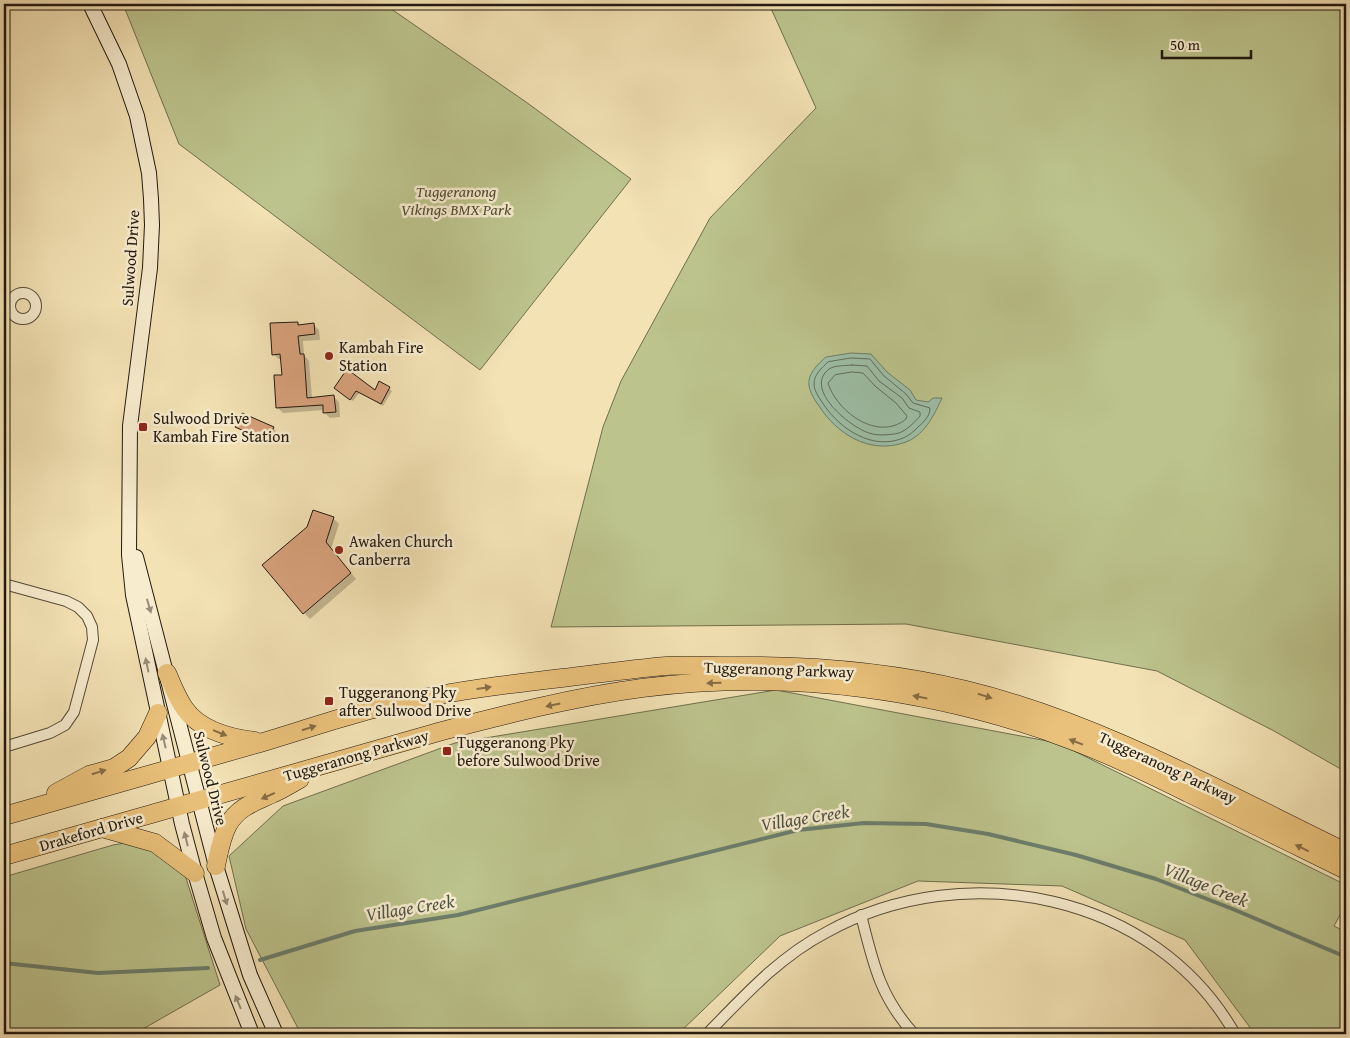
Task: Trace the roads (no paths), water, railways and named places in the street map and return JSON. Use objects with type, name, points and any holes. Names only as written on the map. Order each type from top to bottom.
[{"type":"highway","name":"Tuggeranong Parkway","points":[[170,768],[353,714],[459,691],[622,670],[670,666],[769,666],[834,669],[931,683],[969,691],[1041,713],[1095,733],[1152,758],[1346,852]]},
{"type":"highway","points":[[167,673],[184,708],[201,724],[226,736],[262,742]]},
{"type":"highway","name":"Tuggeranong Parkway","points":[[178,806],[490,718],[600,694],[644,688],[729,682],[816,684],[918,696],[959,706],[1070,740],[1156,778],[1346,870]]},
{"type":"highway","points":[[25,810],[89,775],[114,768],[123,763],[147,737],[158,713]]},
{"type":"highway","points":[[216,866],[225,832],[229,823],[239,812],[326,764]]},
{"type":"highway","points":[[4,816],[170,768]]},
{"type":"highway","name":"Drakeford Drive","points":[[4,856],[178,806]]},
{"type":"highway","points":[[101,828],[155,843],[195,873]]},
{"type":"main road","name":"Sulwood Drive","points":[[90,4],[120,64],[144,145],[150,181],[152,225],[150,268],[130,426],[129,555],[133,595],[178,806],[195,873],[217,946],[252,1034]]},
{"type":"main road","name":"Sulwood Drive","points":[[129,525],[142,583],[216,866],[250,975],[276,1034]]},
{"type":"street","points":[[4,584],[66,600],[78,606],[87,616],[92,627],[93,640],[74,712],[65,725],[50,733],[4,747]]},
{"type":"street","points":[[707,1034],[753,986],[780,962],[827,931],[861,916],[918,899],[956,894],[994,893],[1032,896],[1067,904],[1118,925],[1159,950],[1182,968],[1208,994],[1235,1034]]},
{"type":"street","points":[[861,916],[877,974],[888,999],[902,1021],[914,1034]]},
{"type":"water","points":[[851,353],[871,354],[887,372],[910,390],[916,400],[928,402],[933,398],[942,398],[927,425],[917,436],[903,443],[890,446],[866,444],[845,433],[826,416],[816,402],[809,386],[811,373],[826,357]]},
{"type":"waterway","name":"Village Creek","points":[[260,960],[355,931],[458,915],[798,830],[864,823],[926,824],[988,834],[1076,855],[1156,879],[1346,957]]},
{"type":"waterway","name":"Village Creek","points":[[4,963],[98,973],[208,968]]},
{"type":"place","name":"Kambah Fire Station","points":[[329,356]]},
{"type":"place","name":"Sulwood Drive Kambah Fire Station","points":[[143,427]]},
{"type":"place","name":"Awaken Church Canberra","points":[[339,550]]},
{"type":"place","name":"Tuggeranong Pky after Sulwood Drive","points":[[329,701]]},
{"type":"place","name":"Tuggeranong Pky before Sulwood Drive","points":[[447,751]]},
{"type":"park label","name":"Tuggeranong Vikings BMX Park","points":[[456,200]]}]
